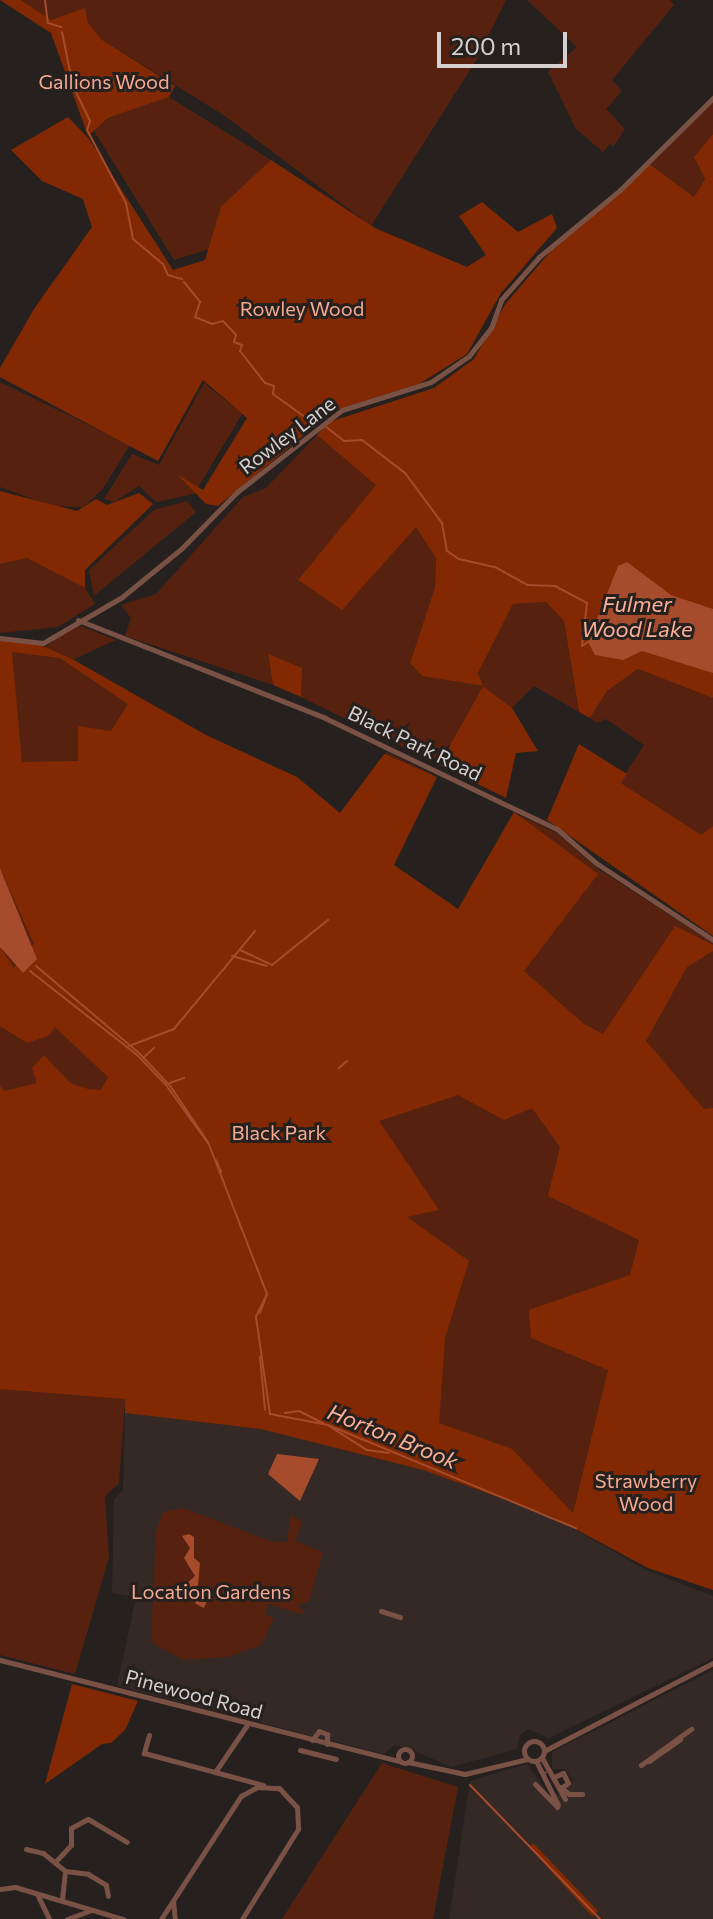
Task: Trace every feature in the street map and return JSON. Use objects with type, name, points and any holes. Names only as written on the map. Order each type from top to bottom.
[{"type":"street","name":"Rowley Lane","points":[[0,638],[43,643],[142,582],[237,492],[342,410],[431,382],[469,356],[491,328],[501,300],[539,257],[622,188],[713,98]]},
{"type":"street","name":"Black Park Road","points":[[77,620],[325,718],[557,829],[596,863],[713,940]]},
{"type":"street","points":[[381,1611],[400,1617]]},
{"type":"street","name":"Pinewood Road","points":[[0,1660],[247,1725],[380,1757],[402,1759],[427,1769],[465,1774],[514,1759],[540,1757]]},
{"type":"street","points":[[696,1663],[700,1670]]},
{"type":"street","points":[[540,1757],[553,1743],[713,1663]]},
{"type":"street","points":[[215,1772],[247,1725]]},
{"type":"street","points":[[691,1729],[667,1749],[641,1765],[661,1747],[691,1729]]},
{"type":"street","points":[[312,1740],[319,1731],[327,1734],[318,1754]]},
{"type":"street","points":[[149,1735],[144,1753],[283,1791],[295,1802],[298,1829],[242,1919]]},
{"type":"street","points":[[527,1759],[524,1749],[539,1743],[553,1743]]},
{"type":"street","points":[[535,1784],[558,1806],[540,1757],[539,1743]]},
{"type":"street","points":[[402,1759],[404,1749],[427,1769]]},
{"type":"street","name":"Pinewood Road","points":[[514,1759],[524,1749]]},
{"type":"street","points":[[300,1750],[336,1759]]},
{"type":"street","points":[[402,1759],[410,1753]]},
{"type":"street","points":[[540,1757],[565,1799]]},
{"type":"street","points":[[551,1776],[561,1788],[582,1794]]},
{"type":"street","points":[[237,1778],[241,1796]]},
{"type":"street","points":[[161,1919],[241,1796],[266,1786]]},
{"type":"street","points":[[56,1861],[71,1845],[69,1826],[97,1820],[127,1842]]},
{"type":"street","points":[[26,1849],[56,1861],[65,1871],[88,1874],[107,1883],[108,1896]]},
{"type":"street","points":[[62,1901],[65,1871]]},
{"type":"street","points":[[0,1889],[36,1893],[123,1919]]},
{"type":"street","points":[[36,1893],[49,1919]]},
{"type":"street","points":[[173,1900],[175,1919]]},
{"type":"street","points":[[67,1919],[92,1910]]},
{"type":"shaded area","points":[[125,1413],[261,1429],[423,1470],[551,1516],[648,1571],[713,1596],[713,1658],[549,1738],[528,1729],[520,1735],[517,1749],[451,1767],[411,1749],[394,1745],[384,1754],[117,1686],[136,1597],[112,1593],[114,1499],[123,1490]]},
{"type":"shaded area","points":[[713,1670],[713,1919],[449,1919],[470,1781],[527,1764],[549,1795],[560,1794],[573,1781],[565,1769],[552,1769],[552,1752]]},
{"type":"green space","name":"Gallions Wood","points":[[0,0],[21,0],[51,20],[85,8],[88,23],[101,39],[175,86],[169,97],[108,118],[88,136],[51,33]]},
{"type":"green space","points":[[21,0],[506,0],[477,59],[371,226],[225,116],[101,39],[51,20]]},
{"type":"green space","points":[[527,0],[670,0],[674,5],[612,80],[622,91],[606,109],[625,129],[613,147],[610,143],[603,152],[576,129],[548,72],[577,47]]},
{"type":"green space","points":[[169,97],[271,160],[224,212],[213,248],[174,260],[94,131],[108,118]]},
{"type":"green space","points":[[713,102],[713,134],[694,157],[705,179],[694,197],[651,164]]},
{"type":"green space","name":"Rowley Wood","points":[[68,117],[89,139],[173,270],[205,260],[221,207],[271,160],[375,228],[467,267],[486,255],[459,216],[482,202],[518,232],[552,214],[557,228],[501,293],[467,354],[419,384],[333,411],[218,506],[206,504],[178,475],[203,490],[247,418],[203,380],[158,461],[0,377],[0,368],[34,309],[92,227],[83,199],[42,181],[11,150]]},
{"type":"green space","points":[[713,134],[713,698],[638,669],[607,691],[590,718],[579,712],[564,621],[546,602],[513,604],[478,673],[483,686],[422,676],[410,663],[435,587],[436,558],[416,527],[342,610],[298,580],[376,485],[317,435],[329,422],[434,388],[474,359],[506,303],[563,237],[650,164],[694,197],[705,179],[694,157]]},
{"type":"green space","points":[[0,382],[130,445],[102,490],[83,507],[52,506],[0,487]]},
{"type":"green space","points":[[204,383],[242,414],[194,494],[156,502],[139,486],[114,502],[104,499],[132,454],[159,465]]},
{"type":"green space","points":[[317,435],[377,485],[298,580],[342,609],[416,526],[436,558],[435,587],[410,663],[422,676],[483,686],[439,765],[301,697],[301,668],[268,655],[273,685],[125,636],[131,618],[121,605],[156,594],[243,497],[266,488]]},
{"type":"green space","points":[[0,491],[77,511],[96,499],[107,505],[139,493],[153,504],[85,570],[85,588],[27,558],[0,564]]},
{"type":"green space","points":[[187,501],[196,512],[94,596],[89,570],[154,510]]},
{"type":"green space","points":[[27,557],[85,588],[95,604],[58,627],[0,633],[0,564]]},
{"type":"green space","points":[[546,602],[564,621],[579,712],[534,686],[512,708],[483,686],[478,673],[513,604]]},
{"type":"green space","name":"Black Park","points":[[81,626],[116,640],[72,660],[341,823],[387,752],[433,775],[385,864],[460,918],[521,816],[557,833],[597,868],[713,943],[713,1588],[552,1515],[413,1461],[125,1400],[119,1483],[105,1496],[109,1557],[75,1674],[0,1655],[0,643],[41,651],[70,627]]},
{"type":"green space","name":"Black Park","points":[[0,638],[38,644],[74,660],[206,735],[297,777],[340,813],[384,754],[437,777],[394,865],[458,909],[514,812],[598,874],[524,971],[584,1024],[603,1034],[675,926],[713,945],[713,951],[687,967],[646,1041],[704,1109],[713,1108],[713,1590],[648,1568],[551,1516],[423,1470],[261,1429],[125,1413],[125,1399],[0,1389],[0,1086],[5,1091],[37,1083],[32,1068],[44,1055],[70,1083],[101,1090],[108,1077],[55,1027],[48,1036],[27,1043],[0,1026],[0,947],[14,968],[34,944],[0,868]],"holes":[[[12,652],[60,658],[128,704],[111,731],[78,726],[78,761],[22,762]],[[458,1095],[504,1120],[532,1108],[560,1147],[548,1196],[639,1240],[630,1275],[529,1310],[531,1338],[608,1370],[573,1513],[512,1449],[439,1423],[445,1338],[469,1261],[407,1217],[439,1210],[379,1121]]]},
{"type":"green space","points":[[268,654],[302,668],[301,697],[273,685]]},
{"type":"green space","points":[[638,669],[713,698],[713,826],[701,836],[620,782],[644,745],[606,719],[597,723],[590,718],[607,691]]},
{"type":"green space","points":[[483,686],[512,708],[538,751],[516,753],[506,798],[439,765]]},
{"type":"green space","points":[[579,744],[627,774],[621,783],[701,835],[713,826],[713,936],[547,820]]},
{"type":"green space","name":"Location Gardens","points":[[183,1508],[270,1541],[287,1542],[291,1515],[302,1522],[295,1541],[323,1552],[309,1602],[298,1605],[305,1615],[268,1604],[265,1615],[274,1618],[261,1645],[227,1657],[183,1660],[151,1642],[156,1532],[163,1512]]},
{"type":"green space","points":[[72,1684],[138,1701],[125,1730],[111,1743],[102,1744],[45,1784]]},
{"type":"green space","points":[[382,1763],[458,1787],[433,1919],[282,1919]]},
{"type":"green space","points":[[533,1843],[598,1911],[592,1916],[530,1848]]},
{"type":"water","name":"Fulmer Wood Lake","points":[[627,562],[671,595],[713,609],[713,673],[642,651],[623,660],[595,655],[588,642],[618,566]]},
{"type":"water","points":[[0,868],[37,959],[23,973],[0,947]]},
{"type":"water","points":[[277,1454],[319,1459],[300,1501],[268,1474]]},
{"type":"water","points":[[189,1534],[194,1537],[194,1558],[200,1563],[198,1585],[191,1591],[194,1598],[207,1601],[204,1608],[196,1604],[183,1587],[195,1576],[184,1558],[190,1548],[182,1536]]},
{"type":"waterway","points":[[45,0],[48,23],[61,27]]},
{"type":"waterway","points":[[62,32],[73,86],[90,121],[87,130],[126,203],[133,239],[163,264],[168,275],[182,279]]},
{"type":"waterway","points":[[184,282],[200,302],[195,317],[212,324],[223,321],[236,335],[234,342],[242,345],[240,351],[265,383],[274,386],[273,394],[309,420]]},
{"type":"waterway","points":[[315,421],[319,422]]},
{"type":"waterway","points":[[325,426],[344,441],[362,440],[405,473],[442,523],[447,551],[459,559],[495,567],[527,585],[555,586],[587,603],[582,646],[588,642]]},
{"type":"waterway","points":[[240,950],[272,965],[328,920]]},
{"type":"waterway","points":[[129,1046],[174,1029],[255,931]]},
{"type":"waterway","points":[[232,956],[267,966]]},
{"type":"waterway","name":"Horton Brook","points":[[36,966],[140,1054],[171,1087],[208,1142],[267,1294],[256,1317],[270,1414],[328,1425],[576,1528]]},
{"type":"waterway","name":"Horton Brook","points":[[30,971],[136,1054],[166,1085],[208,1143]]},
{"type":"waterway","points":[[143,1058],[154,1048]]},
{"type":"waterway","points":[[339,1068],[347,1061]]},
{"type":"waterway","points":[[170,1083],[184,1078]]},
{"type":"waterway","name":"Horton Brook","points":[[216,1160],[221,1172]]},
{"type":"waterway","name":"Horton Brook","points":[[260,1313],[267,1294]]},
{"type":"waterway","name":"Horton Brook","points":[[260,1357],[265,1410]]},
{"type":"waterway","points":[[285,1413],[299,1411],[323,1423]]},
{"type":"waterway","points":[[329,1426],[367,1450],[389,1453]]},
{"type":"waterway","points":[[470,1785],[600,1919]]},
{"type":"park label","name":"Strawberry Wood","points":[[646,1492]]}]
